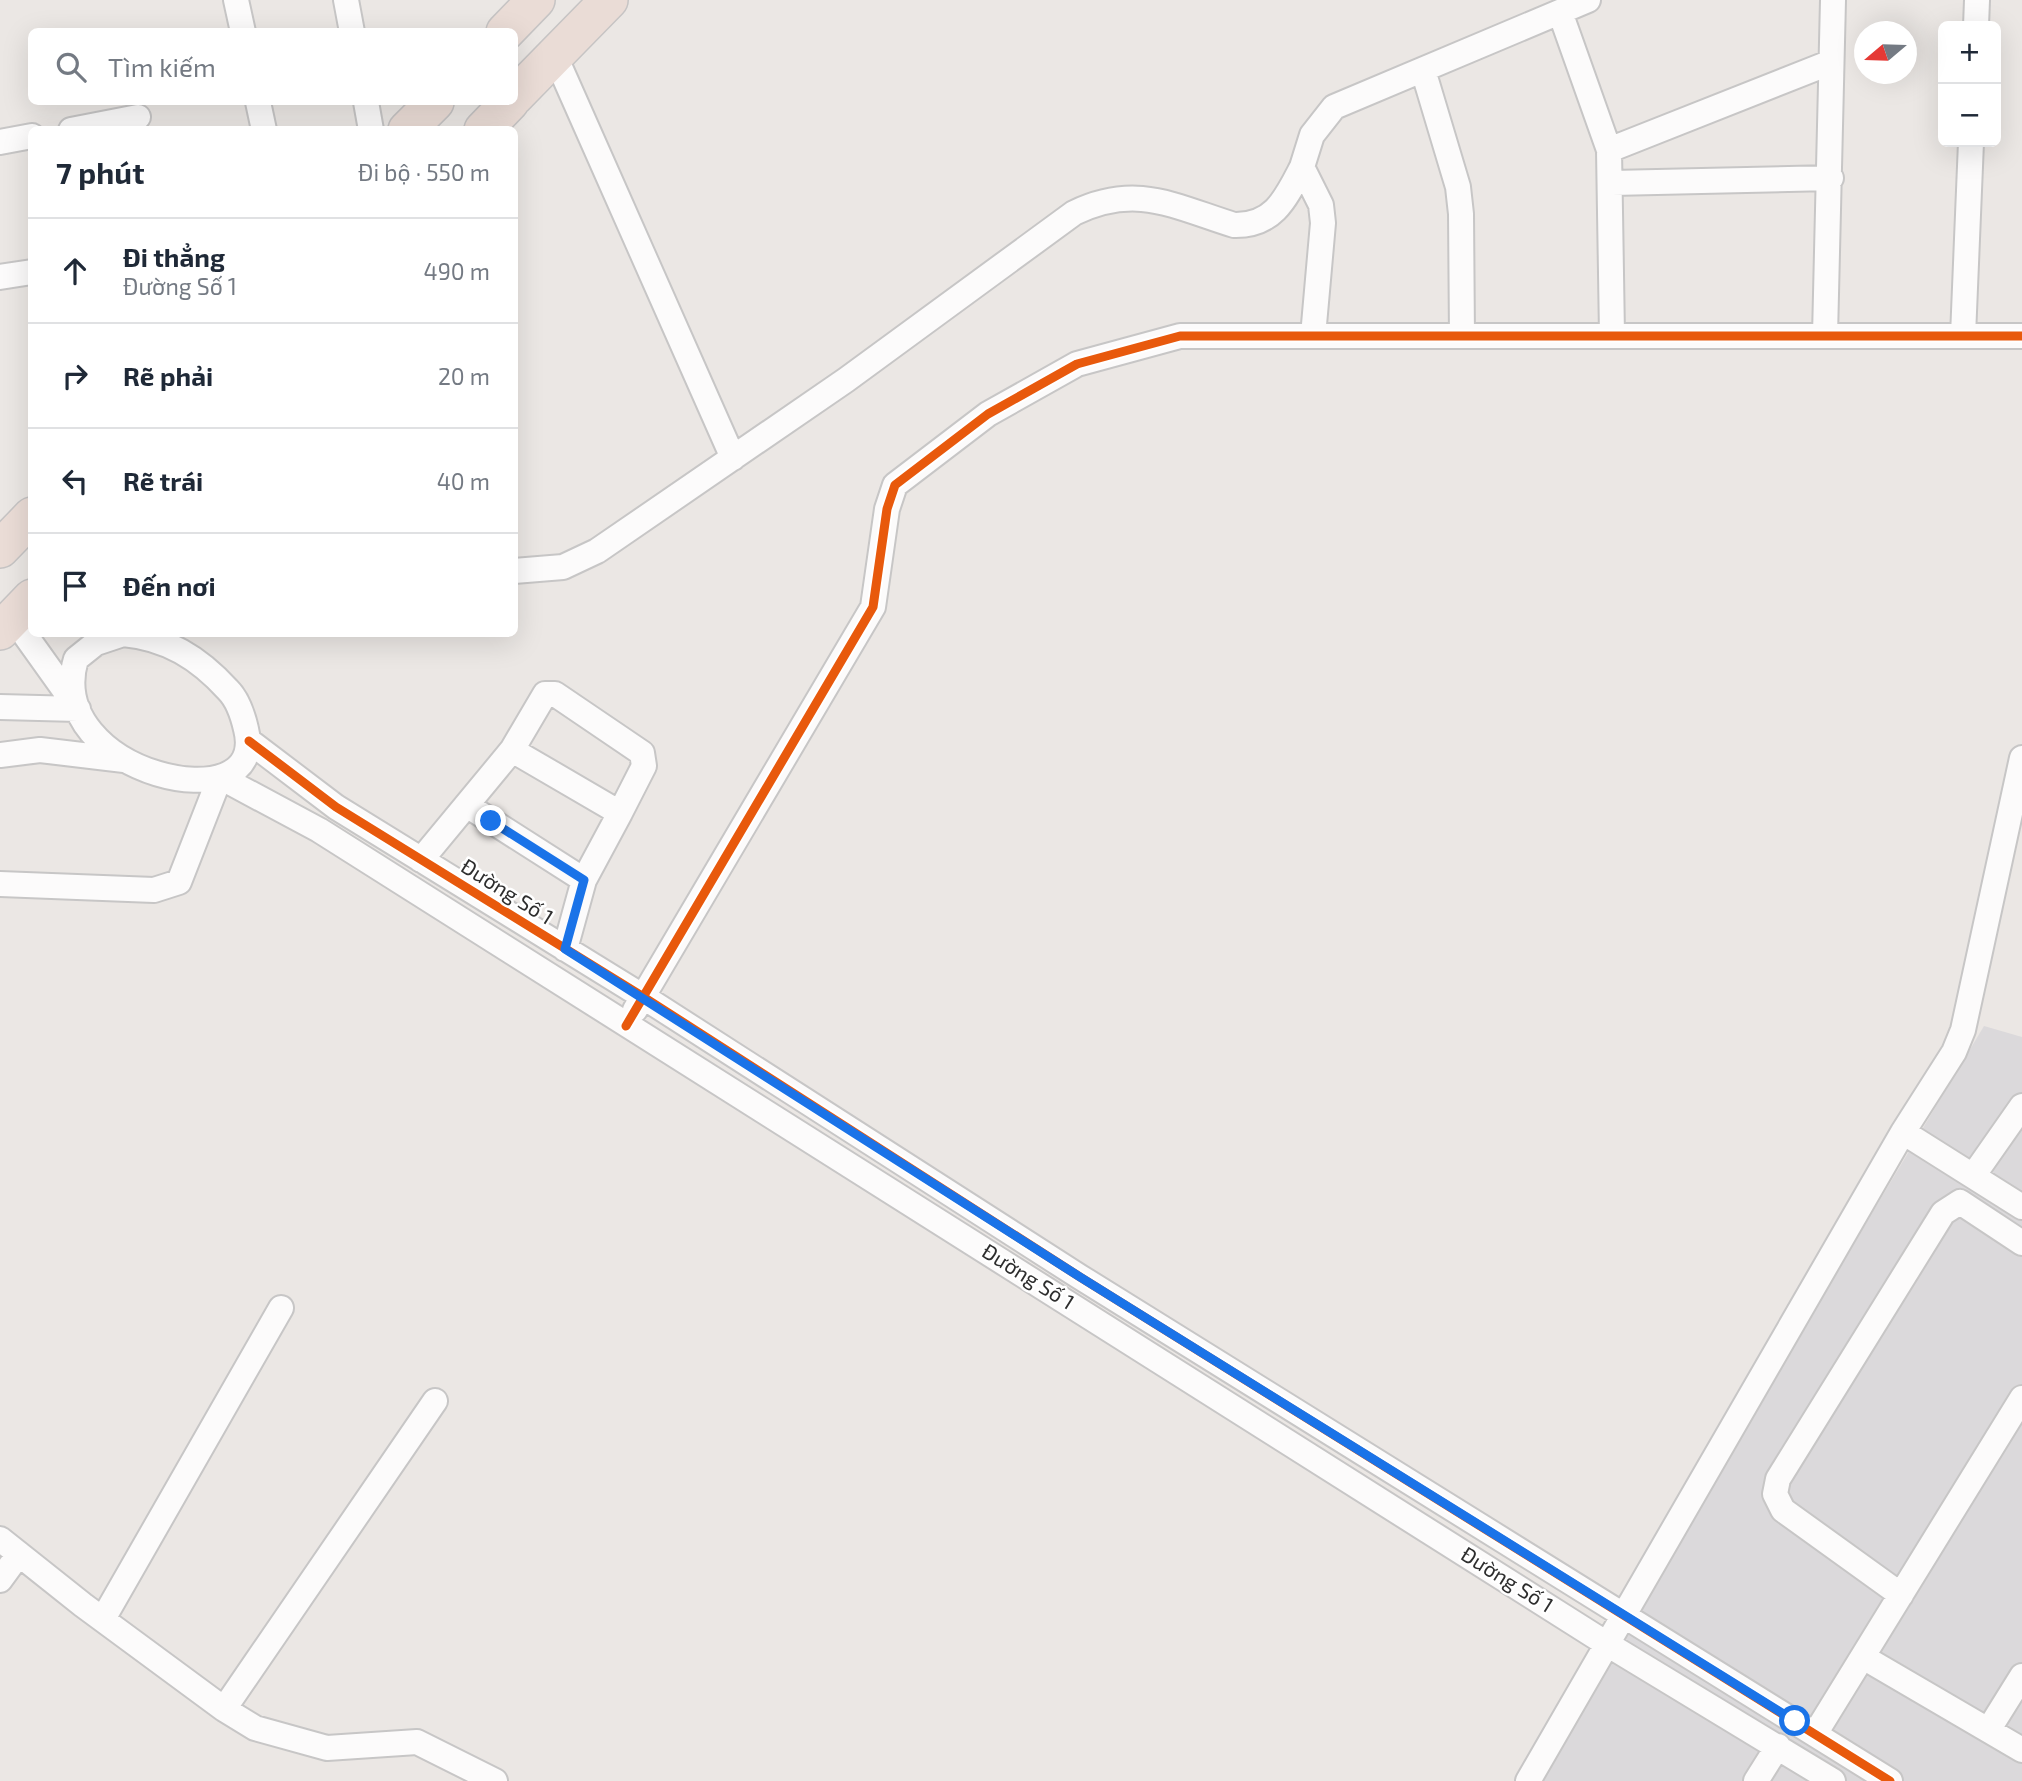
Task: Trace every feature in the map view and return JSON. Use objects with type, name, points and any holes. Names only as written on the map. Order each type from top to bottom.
[{"type":"highway","points":[[518,93],[609,0]]},
{"type":"highway","points":[[411,126],[432,105]]},
{"type":"highway","points":[[487,126],[507,105]]},
{"type":"highway","points":[[0,550],[28,520]]},
{"type":"street","points":[[236,0],[242,28]]},
{"type":"street","points":[[346,0],[351,28]]},
{"type":"street","points":[[518,570],[563,567],[597,551],[846,380],[1074,213],[1111,199],[1150,198],[1234,225],[1249,226],[1276,212],[1302,167],[1312,135],[1334,107],[1588,0]]},
{"type":"street","points":[[1976,21],[1977,0]]},
{"type":"street","points":[[1825,336],[1831,178],[1830,5]]},
{"type":"street","points":[[1560,12],[1609,150],[1612,183],[1612,335]]},
{"type":"street","points":[[555,56],[733,458]]},
{"type":"street","points":[[1609,150],[1829,63]]},
{"type":"street","points":[[1423,70],[1458,187],[1461,214],[1462,336]]},
{"type":"street","points":[[259,105],[263,126]]},
{"type":"street","points":[[367,105],[370,126]]},
{"type":"street","points":[[90,126],[138,116]]},
{"type":"street","points":[[0,142],[28,137]]},
{"type":"street","points":[[1963,336],[1971,147]]},
{"type":"street","points":[[1302,167],[1321,205],[1323,222],[1313,336]]},
{"type":"street","points":[[1612,183],[1831,178]]},
{"type":"street","points":[[0,276],[28,272]]},
{"type":"street","points":[[626,1026],[873,607],[887,509],[895,485],[988,414],[1077,364],[1180,336],[2022,336]]},
{"type":"street","points":[[15,615],[28,634]]},
{"type":"street","points":[[30,637],[98,737],[126,760]]},
{"type":"street","points":[[78,709],[71,681],[76,659],[96,643],[113,637]]},
{"type":"street","points":[[0,755],[40,750],[126,760],[171,779],[196,781],[220,777],[240,763],[249,741],[243,717],[232,694],[189,645],[139,637]]},
{"type":"street","points":[[421,860],[512,750],[545,694],[555,694],[642,753],[644,766],[584,880],[565,949]]},
{"type":"street","points":[[0,707],[78,709]]},
{"type":"street","name":"Đường Số 1","points":[[249,741],[336,807],[642,996],[1080,1277],[1890,1781]]},
{"type":"street","points":[[512,750],[620,813]]},
{"type":"street","points":[[1528,1781],[1903,1132],[1954,1052],[1963,1030],[2022,758]]},
{"type":"street","points":[[0,884],[154,890],[179,882],[220,777]]},
{"type":"street","name":"Đường Số 1","points":[[220,777],[320,830],[1607,1644],[1833,1781]]},
{"type":"street","points":[[468,806],[584,880]]},
{"type":"street","points":[[1973,1176],[2022,1106]]},
{"type":"street","points":[[1903,1132],[2022,1207]]},
{"type":"street","points":[[1901,1595],[1783,1510],[1775,1494],[1778,1479],[1942,1213],[1960,1202],[2022,1243]]},
{"type":"street","points":[[103,1619],[281,1308]]},
{"type":"street","points":[[1815,1734],[2022,1398]]},
{"type":"street","points":[[224,1709],[435,1401]]},
{"type":"street","points":[[0,1580],[10,1546],[224,1709],[255,1728],[316,1747],[416,1742],[495,1781]]},
{"type":"street","points":[[1863,1657],[2022,1750]]},
{"type":"street","points":[[1989,1729],[2022,1676]]},
{"type":"street","points":[[1756,1781],[1778,1746]]},
{"type":"shaded area","points":[[1984,1026],[2022,1037],[2022,1781],[1532,1781]]},
{"type":"cycle path","points":[[626,1026],[873,607],[887,509],[895,485],[988,414],[1077,364],[1180,336],[2022,336]]},
{"type":"cycle path","points":[[249,741],[336,807],[642,996],[1080,1277],[1890,1781]]},
{"type":"route","points":[[491,821],[584,880],[565,949],[1080,1277],[1795,1721]]}]
